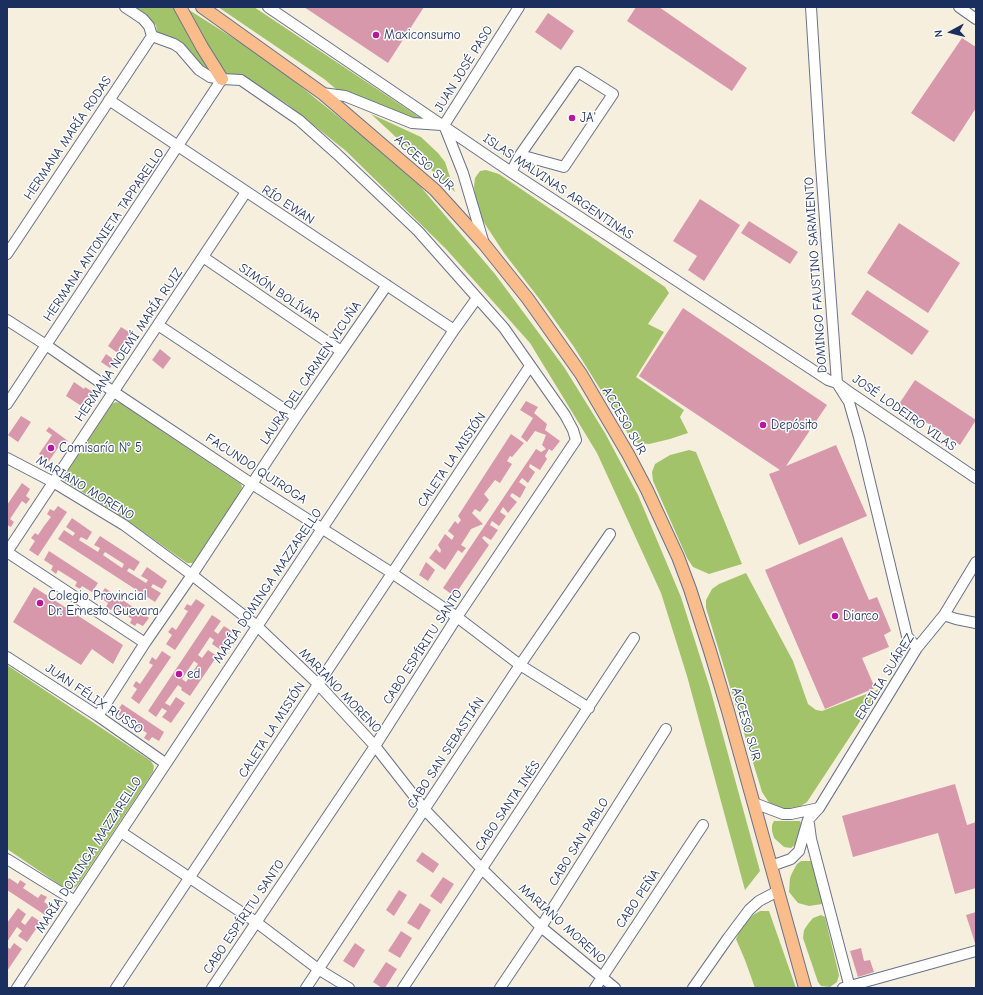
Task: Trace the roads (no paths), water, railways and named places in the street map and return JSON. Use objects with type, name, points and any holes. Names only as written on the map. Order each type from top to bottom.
[{"type":"main road","points":[[180,7],[222,79]]},
{"type":"main road","name":"ACCESO SUR","points":[[202,7],[322,93],[435,190],[484,244],[528,299],[581,374],[628,454],[659,516],[678,557],[695,603],[754,803],[805,988]]},
{"type":"street","points":[[125,7],[143,19],[149,26],[152,36],[174,44],[180,48],[199,70],[210,76],[222,79],[241,80],[299,120],[418,231],[504,328],[530,366]]},
{"type":"street","name":"ISLAS MALVINAS ARGENTINAS","points":[[268,7],[444,125],[511,172],[828,380],[838,382]]},
{"type":"street","name":"JUAN JOSÉ PASO","points":[[444,125],[519,7]]},
{"type":"street","name":"DOMINGO FAUSTINO SARMIENTO","points":[[811,7],[820,152],[838,382],[849,402],[859,437],[907,636],[917,648]]},
{"type":"street","points":[[959,7],[976,18]]},
{"type":"street","name":"HERMANA MARÍA RODAS","points":[[7,254],[152,36]]},
{"type":"street","points":[[511,172],[520,155],[578,72],[613,94],[564,168],[520,155]]},
{"type":"street","name":"HERMANA ANTONIETA TAPPARELLO","points":[[7,404],[222,79]]},
{"type":"street","name":"JUAN JOSÉ PASO","points":[[322,93],[345,96],[412,123],[444,125]]},
{"type":"street","name":"RÍO EWAN","points":[[109,100],[454,330]]},
{"type":"street","name":"JUAN JOSÉ PASO","points":[[444,125],[463,173],[484,244]]},
{"type":"street","name":"HERMANA NOEMÍ MARÍA RUIZ","points":[[7,552],[246,192]]},
{"type":"street","name":"SIMÓN BOLÍVAR","points":[[203,257],[341,351]]},
{"type":"street","name":"LAURA DEL CARMEN VICUÑA","points":[[98,716],[296,417],[387,285]]},
{"type":"street","name":"MARÍA DOMINGA MAZZARELLO","points":[[17,988],[165,763],[454,330],[477,298]]},
{"type":"street","name":"FACUNDO QUIROGA","points":[[7,320],[252,484],[392,573],[457,617],[520,665],[589,708]]},
{"type":"street","points":[[158,325],[296,417]]},
{"type":"street","name":"CABO ESPÍRITU SANTO","points":[[212,988],[375,746],[457,617],[576,440],[573,430],[565,415],[530,366]]},
{"type":"street","name":"CALETA LA MISIÓN","points":[[116,988],[190,879],[530,366]]},
{"type":"street","name":"JOSÉ LODEIRO VILAS","points":[[838,382],[852,394],[976,478]]},
{"type":"street","name":"MARIANO MORENO","points":[[7,458],[53,482],[124,525],[192,575],[257,626],[318,684],[375,746],[425,810],[482,869],[541,926],[615,988]]},
{"type":"street","name":"CABO SAN SEBASTIÁN","points":[[306,988],[520,665],[610,534]]},
{"type":"street","points":[[7,552],[145,643]]},
{"type":"street","name":"ERCILIA SUÁREZ","points":[[771,866],[791,859],[799,851],[808,820],[819,808],[917,648],[944,615],[976,562]]},
{"type":"street","points":[[944,615],[976,623]]},
{"type":"street","name":"CABO SANTA INÉS","points":[[403,988],[634,638]]},
{"type":"street","name":"JUAN FÉLIX RUSSO","points":[[7,657],[98,716],[165,763]]},
{"type":"street","name":"CABO SAN PABLO","points":[[500,988],[666,729]]},
{"type":"street","points":[[754,803],[782,814],[791,814],[819,808]]},
{"type":"street","points":[[808,820],[811,839],[848,988],[976,951]]},
{"type":"street","name":"CABO PEÑA","points":[[595,988],[703,825]]},
{"type":"street","points":[[121,832],[256,922],[318,969],[349,988]]},
{"type":"street","points":[[7,859],[75,901]]},
{"type":"street","points":[[693,988],[749,910],[758,901],[778,891]]},
{"type":"place","name":"Maxiconsumo","points":[[376,35]]},
{"type":"place","name":"JA'","points":[[572,118]]},
{"type":"place","name":"Depósito","points":[[763,425]]},
{"type":"place","name":"Comisaría N° 5","points":[[51,448]]},
{"type":"place","name":"Colegio Provincial Dr. Ernesto Guevara","points":[[40,603]]},
{"type":"place","name":"Diarco","points":[[835,616]]},
{"type":"place","name":"ed","points":[[179,674]]}]
